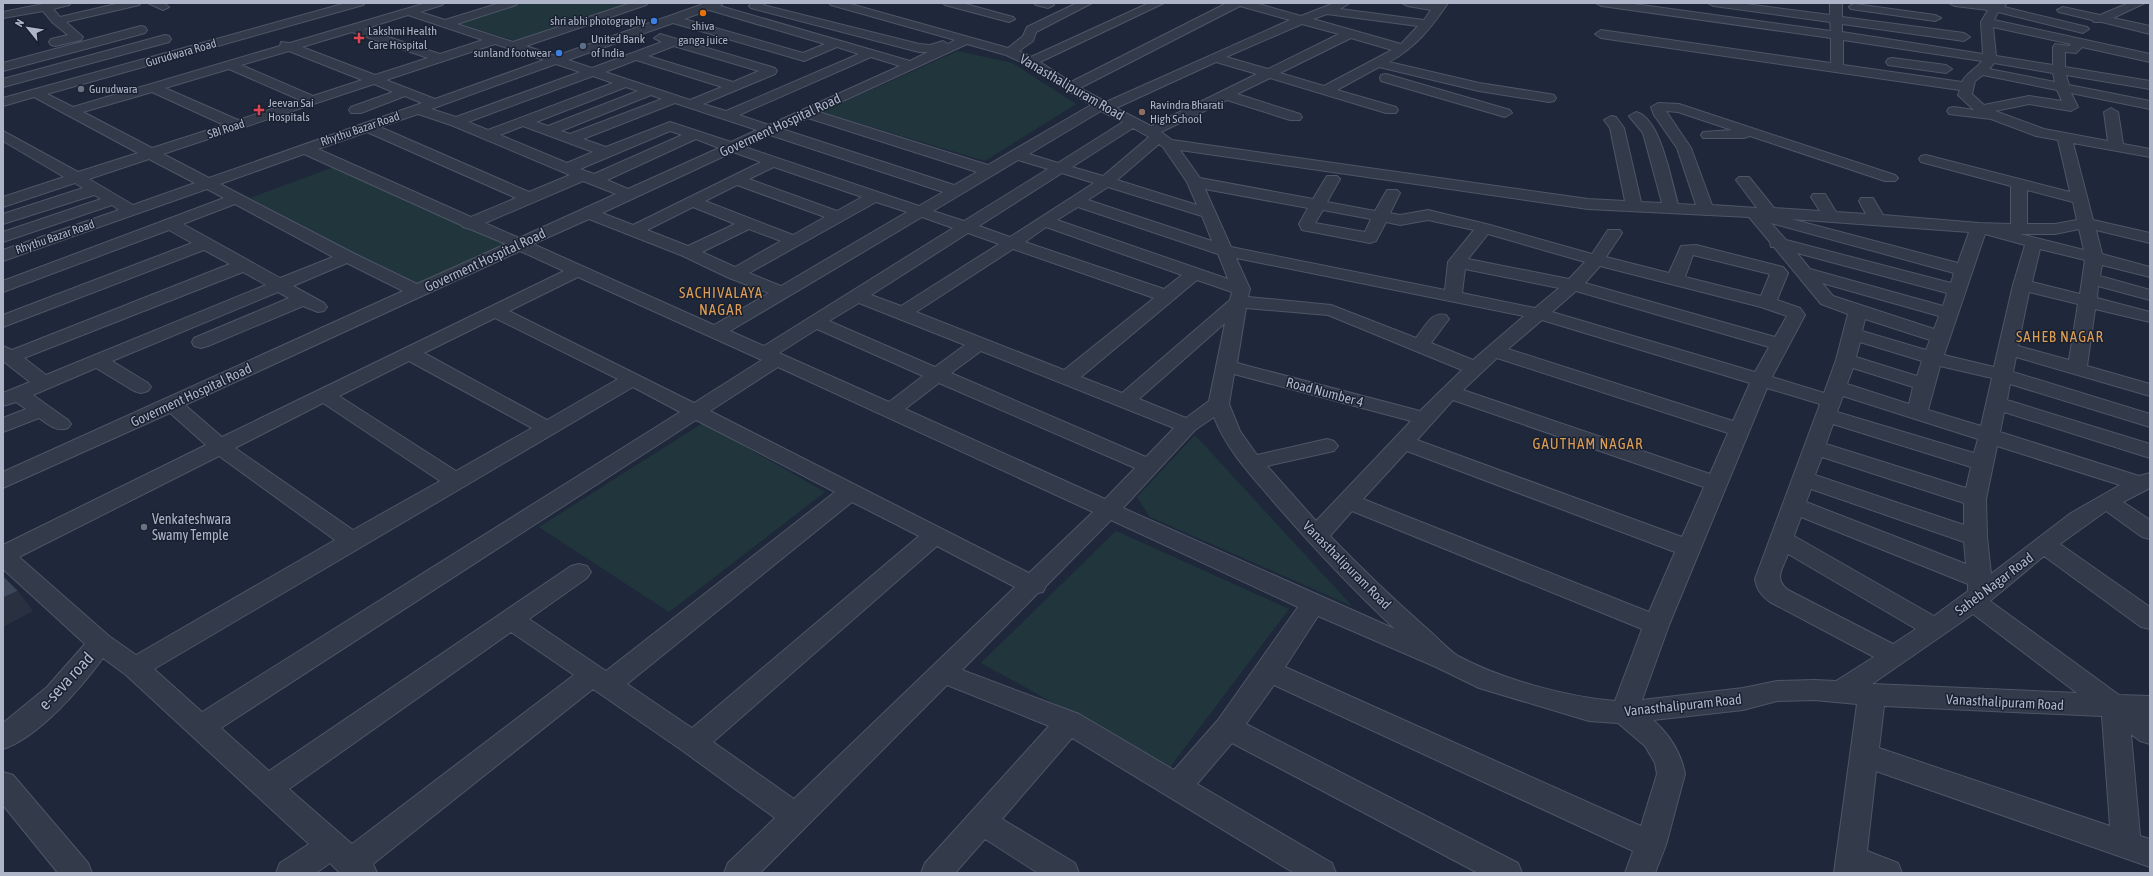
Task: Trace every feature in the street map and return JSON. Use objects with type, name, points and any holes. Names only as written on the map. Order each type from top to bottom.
[{"type":"street","points":[[3,15],[65,3]]},
{"type":"street","points":[[57,21],[135,3]]},
{"type":"street","points":[[309,3],[332,11]]},
{"type":"street","name":"Gurudwara Road","points":[[3,102],[359,3]]},
{"type":"street","points":[[70,112],[438,3]]},
{"type":"street","points":[[445,24],[512,3]]},
{"type":"street","points":[[514,46],[642,3]]},
{"type":"street","points":[[759,3],[756,6],[925,49],[937,48],[960,41]]},
{"type":"street","points":[[949,3],[1009,19]]},
{"type":"street","points":[[978,11],[998,3]]},
{"type":"street","points":[[1010,52],[1028,38],[1032,30],[1086,3]]},
{"type":"street","points":[[1030,62],[1158,3]]},
{"type":"street","points":[[1070,87],[1236,3]]},
{"type":"street","points":[[715,332],[1018,154],[1103,106],[1301,20],[1344,3]]},
{"type":"street","points":[[1408,3],[1441,5]]},
{"type":"street","points":[[1602,3],[1683,8],[1836,35],[2147,83]]},
{"type":"street","points":[[1714,3],[1964,37]]},
{"type":"street","points":[[1823,3],[1892,7],[1935,18]]},
{"type":"street","points":[[1945,3],[1987,23],[2059,47],[2078,39],[2100,19],[2135,4]]},
{"type":"street","points":[[1956,3],[1998,5],[2078,39],[2132,55],[2150,58]]},
{"type":"street","points":[[2120,3],[2135,4],[2150,10]]},
{"type":"street","points":[[1253,4],[1301,20],[1403,49]]},
{"type":"street","points":[[1836,4],[1837,68]]},
{"type":"street","points":[[713,5],[834,44],[911,65]]},
{"type":"street","name":"Rhythu Bazar Road","points":[[3,256],[713,5]]},
{"type":"street","points":[[868,12],[887,5]]},
{"type":"street","points":[[1325,91],[1403,49],[1427,24],[1441,5]]},
{"type":"street","points":[[1998,5],[1987,23],[1990,59],[1981,71],[1970,80],[1965,95],[1971,101],[1999,118],[2041,133],[2150,153]]},
{"type":"street","points":[[2049,6],[2150,30]]},
{"type":"street","points":[[3,56],[77,37],[57,21],[46,7]]},
{"type":"street","points":[[831,7],[960,41]]},
{"type":"street","name":"Vanasthalipuram Road","points":[[831,7],[868,12],[960,41],[1010,52],[1030,62],[1070,87],[1159,138],[1190,174],[1225,251],[1240,295]]},
{"type":"street","points":[[1669,57],[1683,8]]},
{"type":"street","points":[[1326,10],[1427,24]]},
{"type":"street","points":[[409,12],[956,191]]},
{"type":"street","points":[[673,19],[804,57]]},
{"type":"street","points":[[123,22],[191,50]]},
{"type":"street","points":[[1987,23],[2078,39]]},
{"type":"street","points":[[351,28],[440,58]]},
{"type":"street","points":[[3,67],[141,30]]},
{"type":"street","points":[[73,34],[87,31]]},
{"type":"street","points":[[637,31],[770,71]]},
{"type":"street","points":[[253,33],[434,103]]},
{"type":"street","points":[[903,313],[1046,222],[1106,181],[1159,138],[1226,95],[1349,34]]},
{"type":"street","points":[[1602,34],[1968,88]]},
{"type":"street","points":[[3,83],[165,39]]},
{"type":"street","points":[[2078,39],[2090,60],[2090,75]]},
{"type":"street","name":"SBI Road","points":[[3,202],[495,40]]},
{"type":"street","name":"Goverment Hospital Road","points":[[3,481],[519,244],[630,195],[960,41]]},
{"type":"street","points":[[456,122],[674,42]]},
{"type":"street","points":[[691,104],[834,44]]},
{"type":"street","points":[[2132,55],[2150,45]]},
{"type":"street","points":[[1983,109],[2028,100],[2071,107],[2062,88],[2058,70],[2059,47]]},
{"type":"street","points":[[1821,52],[1852,56]]},
{"type":"street","points":[[726,116],[868,54]]},
{"type":"street","points":[[636,56],[733,86]]},
{"type":"street","points":[[1216,58],[1391,110]]},
{"type":"street","points":[[1883,60],[1946,69]]},
{"type":"street","points":[[1379,63],[1480,87],[1549,98]]},
{"type":"street","points":[[230,65],[312,100]]},
{"type":"street","points":[[2115,67],[2147,83]]},
{"type":"street","points":[[1981,71],[2150,105]]},
{"type":"street","points":[[1362,72],[1505,113]]},
{"type":"street","points":[[488,135],[625,83]]},
{"type":"street","points":[[2130,101],[2130,92],[2140,91],[2147,83]]},
{"type":"street","points":[[154,88],[237,125]]},
{"type":"street","points":[[546,131],[650,91]]},
{"type":"street","points":[[356,110],[405,92]]},
{"type":"street","points":[[36,93],[150,154],[238,198],[347,257],[417,291]]},
{"type":"street","points":[[1226,95],[1295,117]]},
{"type":"street","points":[[570,139],[674,98]]},
{"type":"street","points":[[1705,209],[1684,148],[1661,116],[1658,108],[1679,108],[1890,178]]},
{"type":"street","points":[[418,109],[456,122],[569,168],[630,195]]},
{"type":"street","points":[[1960,127],[1954,111],[1999,118]]},
{"type":"street","points":[[2111,112],[2116,147]]},
{"type":"street","points":[[807,113],[990,171]]},
{"type":"street","points":[[636,114],[1167,296]]},
{"type":"street","points":[[1661,116],[1636,116],[1650,132],[1671,207]]},
{"type":"street","points":[[1611,120],[1617,128],[1634,206]]},
{"type":"street","points":[[524,122],[606,152]]},
{"type":"street","points":[[201,727],[696,412],[771,357],[815,322],[1133,122]]},
{"type":"street","points":[[569,168],[670,126]]},
{"type":"street","points":[[368,127],[529,198]]},
{"type":"street","points":[[469,224],[529,198],[589,177],[696,134]]},
{"type":"street","points":[[1708,135],[1757,134]]},
{"type":"street","points":[[3,135],[131,210]]},
{"type":"street","points":[[1159,138],[1215,150],[1535,198],[1588,204],[1671,207],[1762,214],[1831,216],[1878,221],[1913,239],[1963,270]]},
{"type":"street","points":[[2065,138],[2084,223],[2094,258],[2077,368]]},
{"type":"street","points":[[305,149],[469,224],[519,244],[891,410],[1313,604],[1448,662]]},
{"type":"street","points":[[1190,174],[1215,150]]},
{"type":"street","points":[[1018,154],[1208,213]]},
{"type":"street","points":[[1926,159],[2079,199]]},
{"type":"street","points":[[633,231],[774,161]]},
{"type":"street","points":[[1190,174],[1319,204],[1381,215],[1400,220],[1428,215],[1484,228],[1596,260],[1767,303],[1789,310],[1796,316],[1779,344],[1761,380],[1718,484],[1656,625],[1624,714],[1655,738],[1669,762],[1670,774],[1651,845],[1640,873]]},
{"type":"street","points":[[1332,179],[1307,224],[1308,227],[1370,238],[1392,192]]},
{"type":"street","points":[[736,180],[839,217]]},
{"type":"street","points":[[1744,180],[1777,242],[1826,300],[1941,337]]},
{"type":"street","points":[[2019,183],[2019,229]]},
{"type":"street","points":[[3,219],[96,189]]},
{"type":"street","points":[[735,274],[875,196]]},
{"type":"street","points":[[1820,197],[1831,216]]},
{"type":"street","points":[[3,287],[238,198]]},
{"type":"street","points":[[63,199],[81,211]]},
{"type":"street","points":[[3,237],[114,200]]},
{"type":"street","points":[[1076,201],[1225,251],[1540,314],[1830,401],[1983,463]]},
{"type":"street","points":[[1867,201],[1878,221]]},
{"type":"street","points":[[693,202],[795,241]]},
{"type":"street","points":[[588,213],[689,252],[735,274],[782,292]]},
{"type":"street","points":[[1762,214],[1913,239],[1979,228],[2055,229],[2084,223],[2150,238]]},
{"type":"street","points":[[1046,222],[1194,273],[1240,295],[1331,310],[1475,368]]},
{"type":"street","points":[[689,252],[749,223]]},
{"type":"street","points":[[171,224],[310,303],[209,347],[178,327]]},
{"type":"street","points":[[1420,346],[1441,316],[1450,295],[1457,262],[1484,228]]},
{"type":"street","points":[[1979,228],[2150,272]]},
{"type":"street","points":[[1917,412],[1924,384],[1979,228]]},
{"type":"street","points":[[1316,536],[1350,502],[1449,392],[1494,351],[1540,314],[1573,284],[1596,260],[1614,233]]},
{"type":"street","points":[[1777,242],[1956,290]]},
{"type":"street","points":[[1978,591],[1974,499],[2022,285],[2034,242]]},
{"type":"street","points":[[3,321],[204,244]]},
{"type":"street","points":[[1675,280],[1688,250],[1696,250],[1777,271],[1779,273],[1767,303]]},
{"type":"street","points":[[10,397],[347,257]]},
{"type":"street","points":[[1457,262],[1573,284],[1779,344]]},
{"type":"street","points":[[6,354],[244,265]]},
{"type":"street","points":[[3,555],[577,271]]},
{"type":"street","points":[[1803,272],[1948,314]]},
{"type":"street","points":[[1067,378],[1194,273]]},
{"type":"street","points":[[2091,279],[2150,295]]},
{"type":"street","points":[[2022,285],[2150,317]]},
{"type":"street","points":[[739,873],[941,672],[1033,585],[1108,510],[1188,426],[1219,404],[1240,295]]},
{"type":"street","points":[[1125,401],[1240,295]]},
{"type":"street","points":[[858,296],[1188,426]]},
{"type":"street","points":[[495,311],[632,379],[1033,585]]},
{"type":"street","points":[[1858,311],[1846,360],[1802,478],[1767,579],[1769,588],[1780,596],[1894,656]]},
{"type":"street","points":[[815,322],[1149,466]]},
{"type":"street","points":[[1853,334],[1933,358],[2002,375],[2150,421]]},
{"type":"street","points":[[891,410],[979,343]]},
{"type":"street","points":[[2008,349],[2150,390]]},
{"type":"street","points":[[1494,351],[1741,430]]},
{"type":"street","points":[[410,353],[548,428]]},
{"type":"street","points":[[6,354],[44,383]]},
{"type":"street","points":[[1846,360],[1924,384]]},
{"type":"street","points":[[98,361],[141,387]]},
{"type":"street","name":"Road Number 4","points":[[1226,366],[1425,418]]},
{"type":"street","points":[[134,668],[632,379]]},
{"type":"street","points":[[1449,392],[1718,484]]},
{"type":"street","points":[[324,395],[456,481]]},
{"type":"street","points":[[10,397],[40,410],[61,424]]},
{"type":"street","points":[[1830,401],[1917,412],[2145,482]]},
{"type":"street","points":[[1996,403],[2150,451]]},
{"type":"street","points":[[172,404],[220,447],[352,541]]},
{"type":"street","name":"Vanasthalipuram Road","points":[[1219,404],[1230,432],[1252,463],[1316,536],[1375,596],[1448,662],[1488,681],[1589,710],[1624,714],[1743,699],[1777,691],[1814,690],[1872,695],[2115,707],[2150,707]]},
{"type":"street","points":[[3,426],[40,410]]},
{"type":"street","points":[[1403,442],[1690,549]]},
{"type":"street","points":[[1252,463],[1327,446]]},
{"type":"street","points":[[1814,447],[1974,499]]},
{"type":"street","points":[[1802,478],[1976,537]]},
{"type":"street","name":"Saheb Nagar Road","points":[[1840,692],[1935,628],[1978,591],[2045,545],[2076,521],[2107,501],[2145,482]]},
{"type":"street","points":[[291,873],[348,860],[600,680],[850,492]]},
{"type":"street","points":[[2107,501],[2150,531]]},
{"type":"street","points":[[1350,502],[1656,625]]},
{"type":"street","points":[[1793,505],[1978,591],[2115,707],[2150,733]]},
{"type":"street","points":[[693,743],[935,535]]},
{"type":"street","points":[[1781,539],[1935,628]]},
{"type":"street","points":[[2045,545],[2150,620]]},
{"type":"street","name":"e-seva road","points":[[3,555],[100,643],[82,667],[55,697],[19,727],[3,738]]},
{"type":"street","points":[[267,788],[579,572]]},
{"type":"street","points":[[1178,786],[1228,728],[1269,671],[1313,604]]},
{"type":"street","points":[[510,619],[693,743],[796,816]]},
{"type":"street","points":[[100,643],[134,668],[348,860]]},
{"type":"street","points":[[1269,671],[1651,845]]},
{"type":"street","points":[[941,672],[1069,722],[1178,786],[1315,871]]},
{"type":"street","points":[[1872,695],[1850,866],[1887,873]]},
{"type":"street","points":[[1865,755],[2138,849],[2115,707]]},
{"type":"street","points":[[936,873],[1069,722]]},
{"type":"street","points":[[1228,728],[1507,873]]},
{"type":"street","points":[[3,784],[76,873]]},
{"type":"street","points":[[981,821],[1064,873]]},
{"type":"green space","points":[[523,3],[632,3],[519,42],[458,23]]},
{"type":"green space","points":[[958,51],[1012,63],[1076,104],[985,161],[822,112]]},
{"type":"green space","points":[[337,166],[506,243],[413,285],[250,198]]},
{"type":"green space","points":[[703,423],[825,492],[669,612],[539,527]]},
{"type":"green space","points":[[1195,435],[1352,606],[1150,517],[1137,497]]},
{"type":"green space","points":[[1116,531],[1289,609],[1170,767],[981,663]]},
{"type":"building","points":[[3,576],[18,591],[3,598]]},
{"type":"place","name":"shiva ganga juice","points":[[703,13]]},
{"type":"place","name":"shri abhi photography","points":[[654,21]]},
{"type":"place","name":"Lakshmi Health Care Hospital","points":[[359,38]]},
{"type":"place","name":"United Bank of India","points":[[583,46]]},
{"type":"place","name":"sunland footwear","points":[[559,53]]},
{"type":"place","name":"Gurudwara","points":[[81,89]]},
{"type":"place","name":"Jeevan Sai Hospitals","points":[[259,110]]},
{"type":"place","name":"Ravindra Bharati High School","points":[[1142,112]]},
{"type":"place","name":"Venkateshwara Swamy Temple","points":[[144,527]]},
{"type":"district","name":"SACHIVALAYA NAGAR","points":[[721,300]]},
{"type":"district","name":"SAHEB NAGAR","points":[[2060,336]]},
{"type":"district","name":"GAUTHAM NAGAR","points":[[1588,443]]}]
